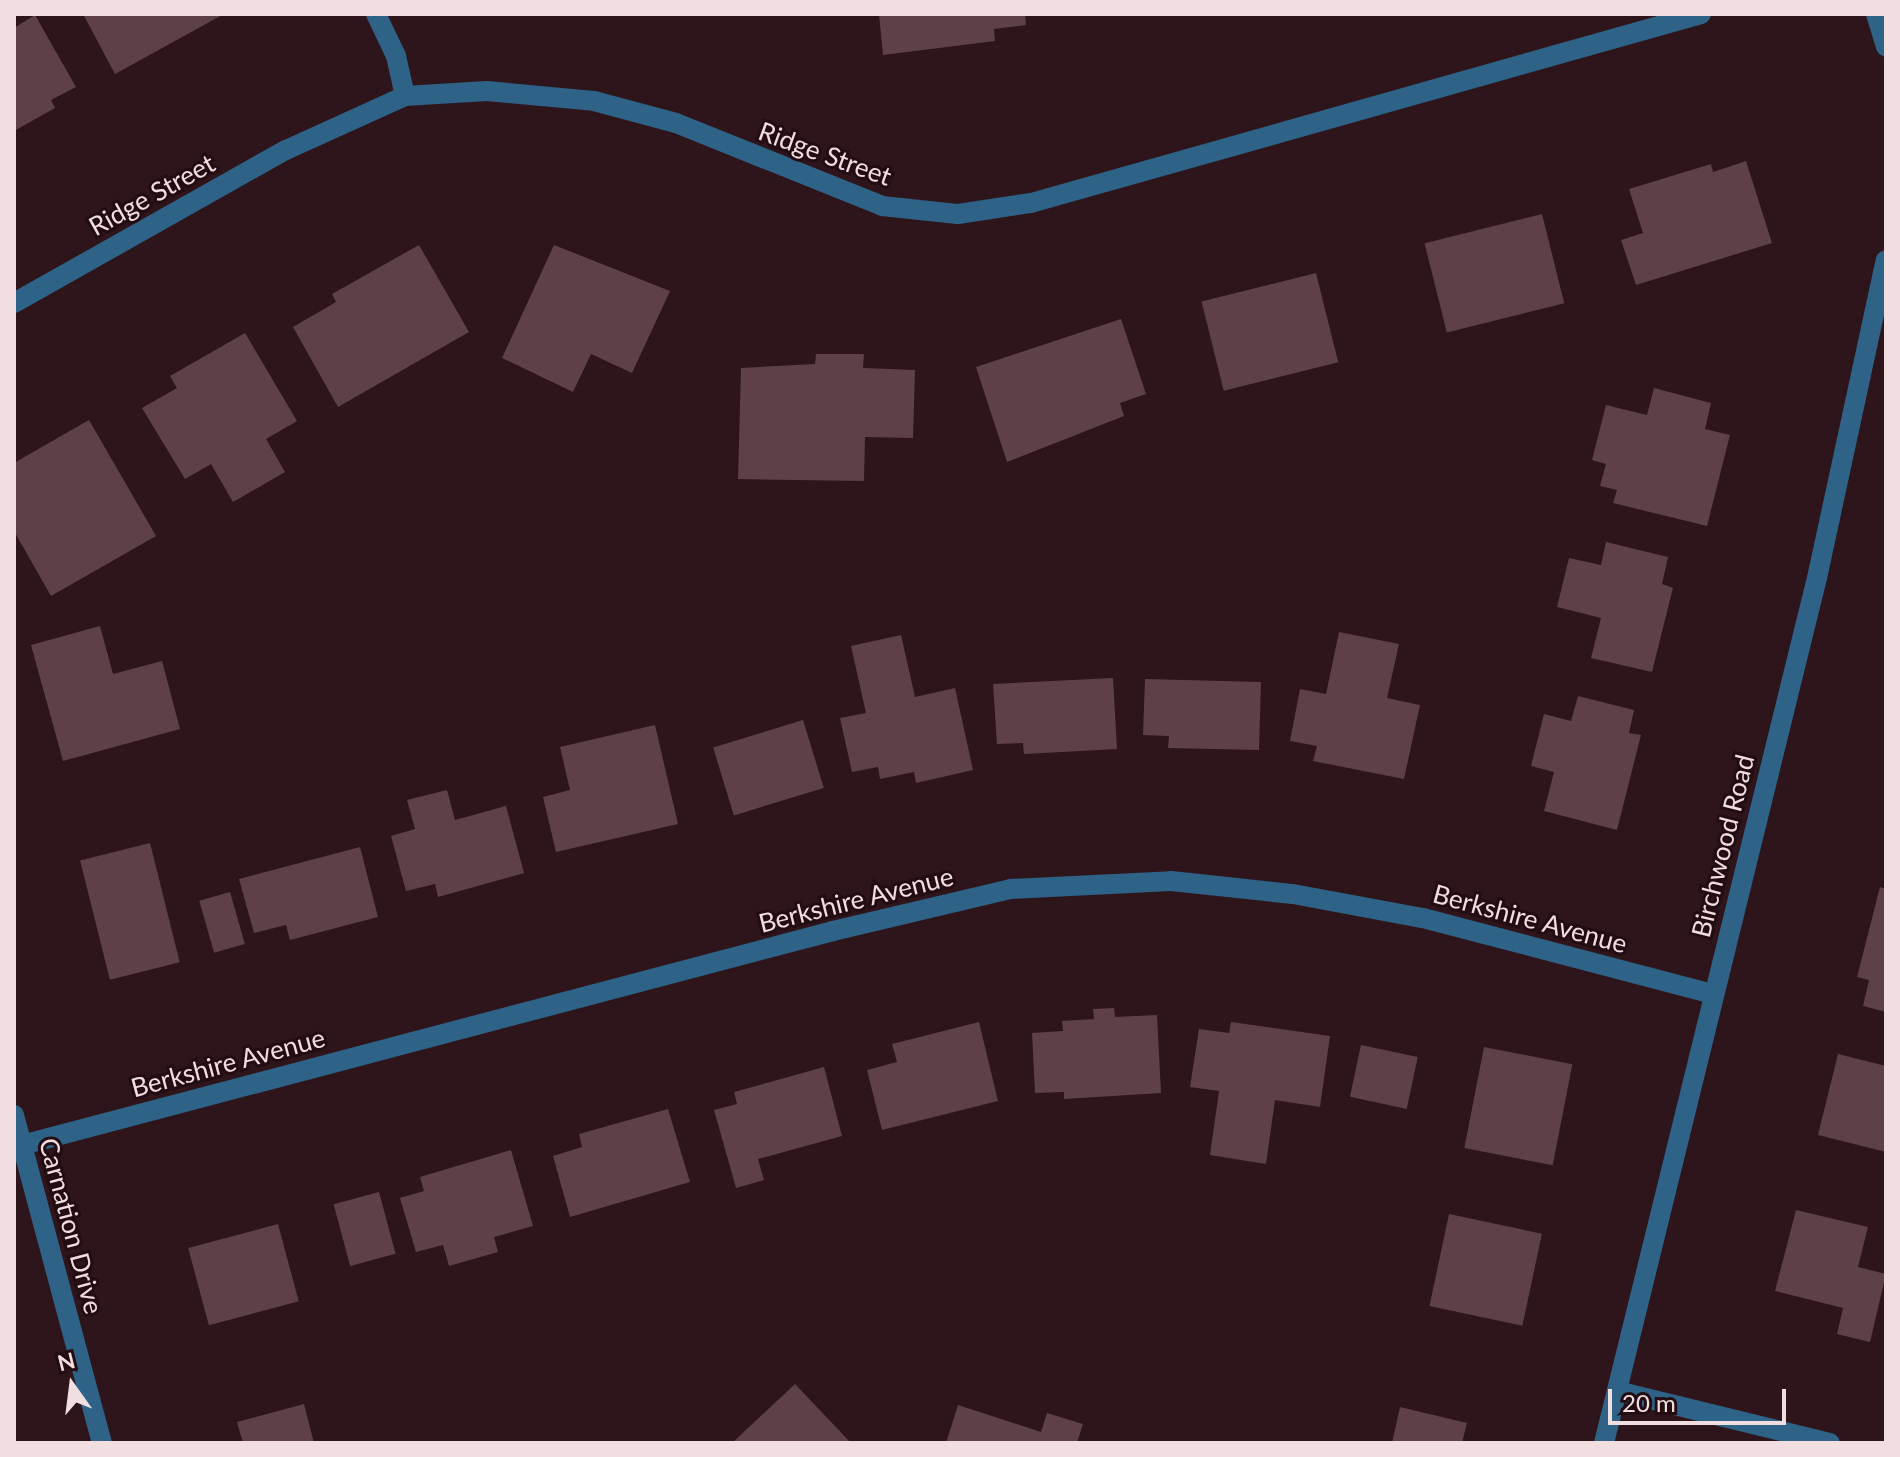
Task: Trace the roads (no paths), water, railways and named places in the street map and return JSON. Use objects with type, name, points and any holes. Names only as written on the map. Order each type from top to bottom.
[{"type":"street","points":[[376,14],[396,56],[405,96]]},
{"type":"street","name":"Ridge Street","points":[[14,303],[286,150],[405,96],[487,91],[594,101],[676,123],[882,206],[958,214],[1031,203],[1701,14]]},
{"type":"street","points":[[1876,14],[1886,46]]},
{"type":"street","name":"Birchwood Road","points":[[1604,1443],[1817,578],[1886,260]]},
{"type":"street","name":"Berkshire Avenue","points":[[22,1145],[833,931],[1010,889],[1171,881],[1293,894],[1423,918],[1713,994]]},
{"type":"street","name":"Carnation Drive","points":[[14,1115],[102,1443]]},
{"type":"street","points":[[1617,1391],[1830,1443]]}]
